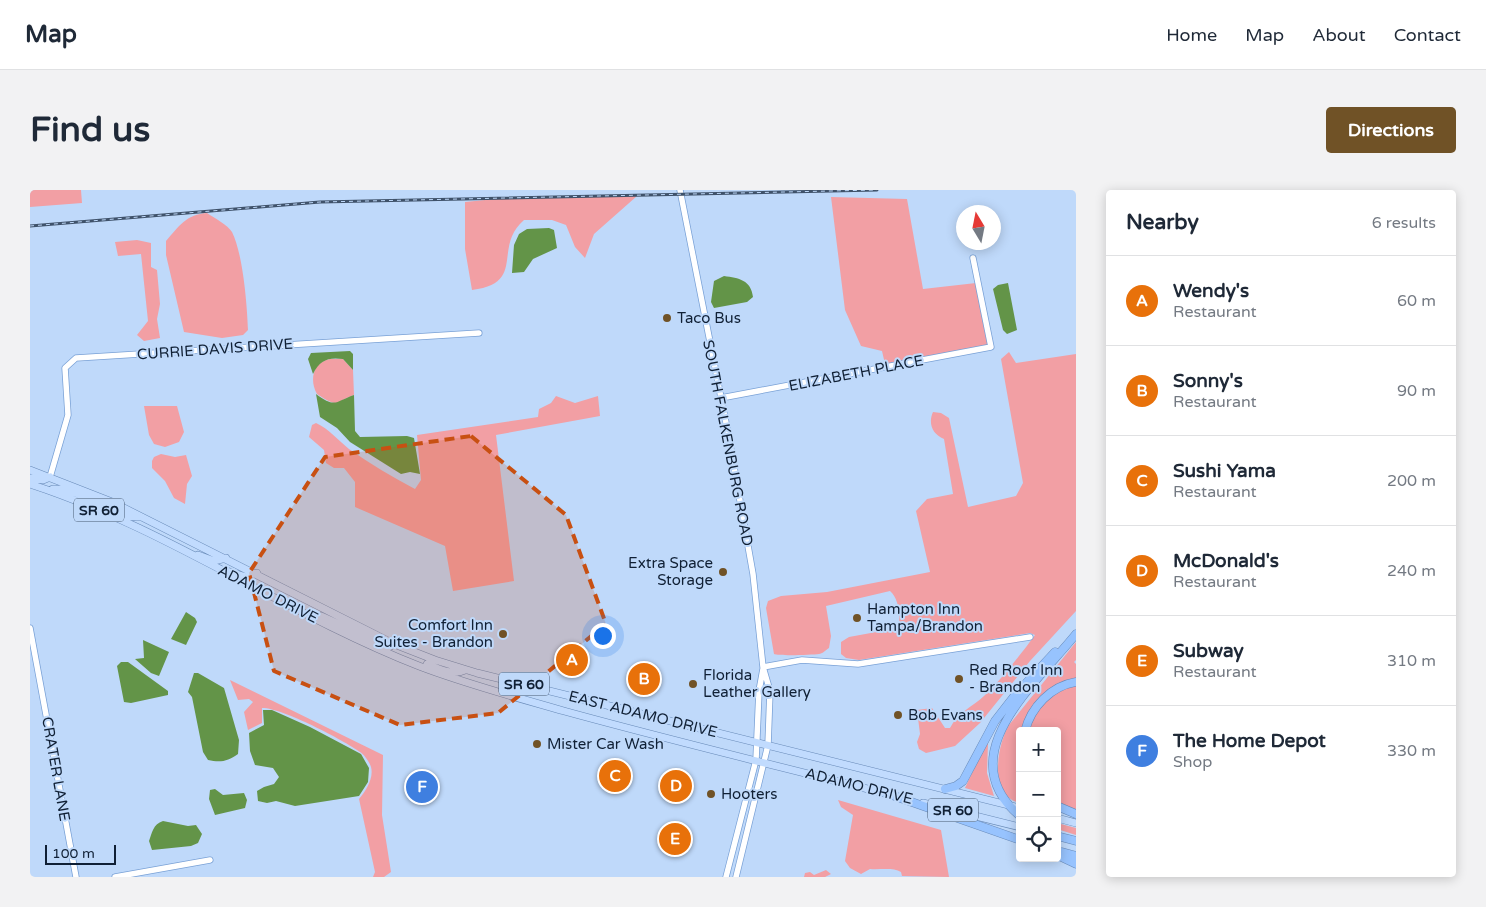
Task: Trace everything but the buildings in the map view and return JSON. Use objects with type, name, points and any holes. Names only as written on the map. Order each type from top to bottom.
[{"type":"highway","points":[[945,789],[963,781],[983,741],[1003,710],[1076,632]]},
{"type":"highway","points":[[1016,812],[1000,793],[995,778],[993,758],[996,739],[1006,719],[1076,632]]},
{"type":"highway","points":[[1027,727],[1034,710],[1044,698],[1056,690],[1076,682]]},
{"type":"highway","points":[[886,793],[1016,839]]},
{"type":"highway","points":[[1061,808],[1076,814]]},
{"type":"highway","points":[[1061,837],[1076,841]]},
{"type":"highway","points":[[1061,852],[1076,856]]},
{"type":"highway","points":[[1061,857],[1076,864]]},
{"type":"main road","name":"ADAMO DRIVE","points":[[30,470],[89,491],[226,558]]},
{"type":"main road","points":[[30,478],[43,480],[50,476]]},
{"type":"main road","name":"ADAMO DRIVE","points":[[30,484],[109,515],[390,654],[440,674],[510,696]]},
{"type":"main road","points":[[49,490],[65,491],[119,513],[142,516]]},
{"type":"main road","points":[[187,554],[214,561],[226,558]]},
{"type":"main road","name":"EAST ADAMO DRIVE","points":[[226,558],[394,644],[465,670],[758,742]]},
{"type":"main road","points":[[225,572],[231,571],[246,577],[257,573]]},
{"type":"main road","points":[[314,617],[323,617],[384,646],[392,646],[394,644]]},
{"type":"main road","points":[[390,654],[399,654],[452,673],[465,670]]},
{"type":"main road","name":"EAST ADAMO DRIVE","points":[[510,696],[756,760]]},
{"type":"main road","name":"ADAMO DRIVE","points":[[758,742],[1016,807]]},
{"type":"main road","name":"ADAMO DRIVE","points":[[756,760],[1016,826]]},
{"type":"main road","points":[[1061,819],[1076,822]]},
{"type":"street","name":"SOUTH FALKENBURG ROAD","points":[[680,190],[753,574],[764,667],[770,691],[768,745],[765,762],[736,877]]},
{"type":"street","name":"ELIZABETH PLACE","points":[[721,398],[991,347],[973,258]]},
{"type":"street","name":"CURRIE DAVIS DRIVE","points":[[50,476],[68,415],[65,368],[76,358],[479,333]]},
{"type":"street","name":"CRATER LANE","points":[[31,630],[76,877]]},
{"type":"street","points":[[764,667],[802,660],[858,664],[1030,636]]},
{"type":"street","name":"SOUTH FALKENBURG ROAD","points":[[726,877],[756,760],[759,691],[764,667]]},
{"type":"street","points":[[119,877],[210,860]]},
{"type":"highlighted area","points":[[471,436],[566,515],[606,624],[498,713],[400,725],[274,671],[249,573],[325,457]]},
{"type":"shaded area","points":[[30,190],[81,190],[82,203],[30,207]]},
{"type":"shaded area","points":[[637,196],[594,234],[585,258],[575,247],[566,225],[552,220],[524,220],[515,231],[510,242],[507,263],[499,280],[489,286],[472,290],[465,249],[465,202],[515,197]]},
{"type":"shaded area","points":[[831,197],[907,199],[923,289],[976,283],[988,345],[885,364],[882,351],[861,346],[845,310]]},
{"type":"shaded area","points":[[207,213],[230,229],[236,241],[242,266],[247,307],[248,330],[243,335],[222,338],[184,332],[166,255],[166,241],[189,218]]},
{"type":"shaded area","points":[[549,228],[554,230],[557,248],[533,259],[524,272],[512,273],[514,245],[519,234],[527,229]]},
{"type":"shaded area","points":[[137,240],[151,243],[151,267],[157,270],[160,304],[157,319],[160,338],[144,341],[137,335],[148,321],[141,254],[118,256],[115,242]]},
{"type":"shaded area","points":[[724,276],[747,283],[753,297],[747,302],[714,308],[711,302],[714,281]]},
{"type":"shaded area","points":[[1008,283],[1017,330],[1007,334],[1003,330],[993,289],[998,285]]},
{"type":"shaded area","points":[[350,351],[353,354],[353,370],[343,359],[329,359],[319,365],[313,374],[308,359],[311,353]]},
{"type":"shaded area","points":[[1009,352],[1016,363],[1076,354],[1076,611],[1030,661],[980,723],[955,746],[926,753],[919,749],[917,742],[920,734],[917,710],[932,708],[945,728],[950,728],[961,714],[996,684],[1035,635],[1030,633],[859,660],[846,658],[841,654],[841,642],[849,637],[898,628],[898,608],[895,598],[890,591],[826,606],[831,636],[829,648],[823,653],[777,655],[774,654],[766,608],[768,601],[781,596],[827,592],[930,572],[916,511],[927,499],[953,494],[944,439],[934,431],[931,424],[933,412],[941,413],[949,418],[968,507],[1016,496],[1023,483],[1001,359]]},
{"type":"shaded area","points":[[343,359],[353,370],[354,395],[337,403],[317,394],[313,383],[316,368],[324,361]]},
{"type":"shaded area","points":[[316,394],[332,402],[354,395],[355,431],[360,437],[407,436],[414,438],[420,474],[410,472],[401,474],[350,442],[337,428],[320,417]]},
{"type":"shaded area","points":[[556,396],[575,403],[598,396],[600,416],[496,435],[514,581],[453,591],[445,546],[355,507],[355,482],[344,468],[334,468],[326,463],[324,450],[309,437],[312,425],[316,423],[321,425],[357,455],[415,489],[421,480],[417,435],[538,417],[539,409],[551,403]]},
{"type":"shaded area","points":[[144,406],[177,406],[184,432],[179,442],[165,447],[154,444],[149,435]]},
{"type":"shaded area","points":[[161,454],[175,457],[186,455],[192,476],[187,484],[185,504],[174,498],[165,481],[152,468],[154,457]]},
{"type":"shaded area","points":[[186,612],[195,618],[197,622],[186,645],[171,639]]},
{"type":"shaded area","points":[[143,640],[169,652],[159,676],[151,673],[135,659],[144,658]]},
{"type":"shaded area","points":[[1076,642],[1076,660],[1074,662],[1076,664],[1076,679],[1057,686],[1025,727],[1016,727],[1016,801],[1003,791],[999,781],[998,769],[1001,745],[1009,725]]},
{"type":"shaded area","points":[[121,662],[128,662],[168,691],[168,695],[131,703],[124,702],[117,666]]},
{"type":"shaded area","points":[[194,673],[198,673],[224,688],[239,740],[238,754],[228,760],[208,760],[203,752],[192,697],[188,692]]},
{"type":"shaded area","points":[[230,680],[383,755],[382,815],[391,872],[384,877],[373,877],[375,872],[359,799],[367,788],[372,771],[362,753],[297,718],[271,709],[262,708],[262,723],[248,730],[244,712],[253,702],[249,699],[238,700]]},
{"type":"shaded area","points":[[1076,684],[1076,811],[1061,805],[1061,727],[1029,727],[1046,701]]},
{"type":"shaded area","points":[[263,710],[272,710],[310,727],[361,754],[369,768],[368,782],[359,796],[295,806],[276,801],[267,803],[258,801],[257,791],[274,784],[279,777],[273,768],[255,765],[250,751],[249,733],[264,725]]},
{"type":"shaded area","points":[[986,743],[988,743],[987,773],[994,796],[965,788]]},
{"type":"shaded area","points":[[215,789],[223,795],[244,793],[247,800],[245,808],[215,815],[209,799],[210,790]]},
{"type":"shaded area","points":[[838,800],[941,830],[949,877],[902,876],[898,870],[890,869],[870,869],[861,874],[850,868],[845,861],[853,815],[841,807]]},
{"type":"shaded area","points":[[163,821],[188,826],[196,825],[202,834],[198,843],[191,846],[152,850],[149,841],[152,832],[157,824]]},
{"type":"shaded area","points":[[1061,824],[1076,828],[1076,835],[1061,830]]},
{"type":"shaded area","points":[[826,870],[831,874],[825,877],[804,877],[805,873],[810,872],[814,875]]},
{"type":"railway","points":[[30,226],[320,202],[877,190]]},
{"type":"place","name":"Taco Bus","points":[[667,318]]},
{"type":"place","name":"Extra Space Storage","points":[[723,572]]},
{"type":"place","name":"Hampton Inn Tampa/Brandon","points":[[857,618]]},
{"type":"place","name":"Comfort Inn Suites - Brandon","points":[[503,634]]},
{"type":"place","name":"Wendy's","points":[[572,660]]},
{"type":"place","name":"Sonny's","points":[[644,679]]},
{"type":"place","name":"Red Roof Inn - Brandon","points":[[959,679]]},
{"type":"place","name":"Florida Leather Gallery","points":[[693,684]]},
{"type":"place","name":"Bob Evans","points":[[898,715]]},
{"type":"place","name":"Mister Car Wash","points":[[537,744]]},
{"type":"place","name":"Sushi Yama","points":[[615,776]]},
{"type":"place","name":"McDonald's","points":[[676,786]]},
{"type":"place","name":"The Home Depot","points":[[422,787]]},
{"type":"place","name":"Hooters","points":[[711,794]]},
{"type":"place","name":"Subway","points":[[675,839]]}]
